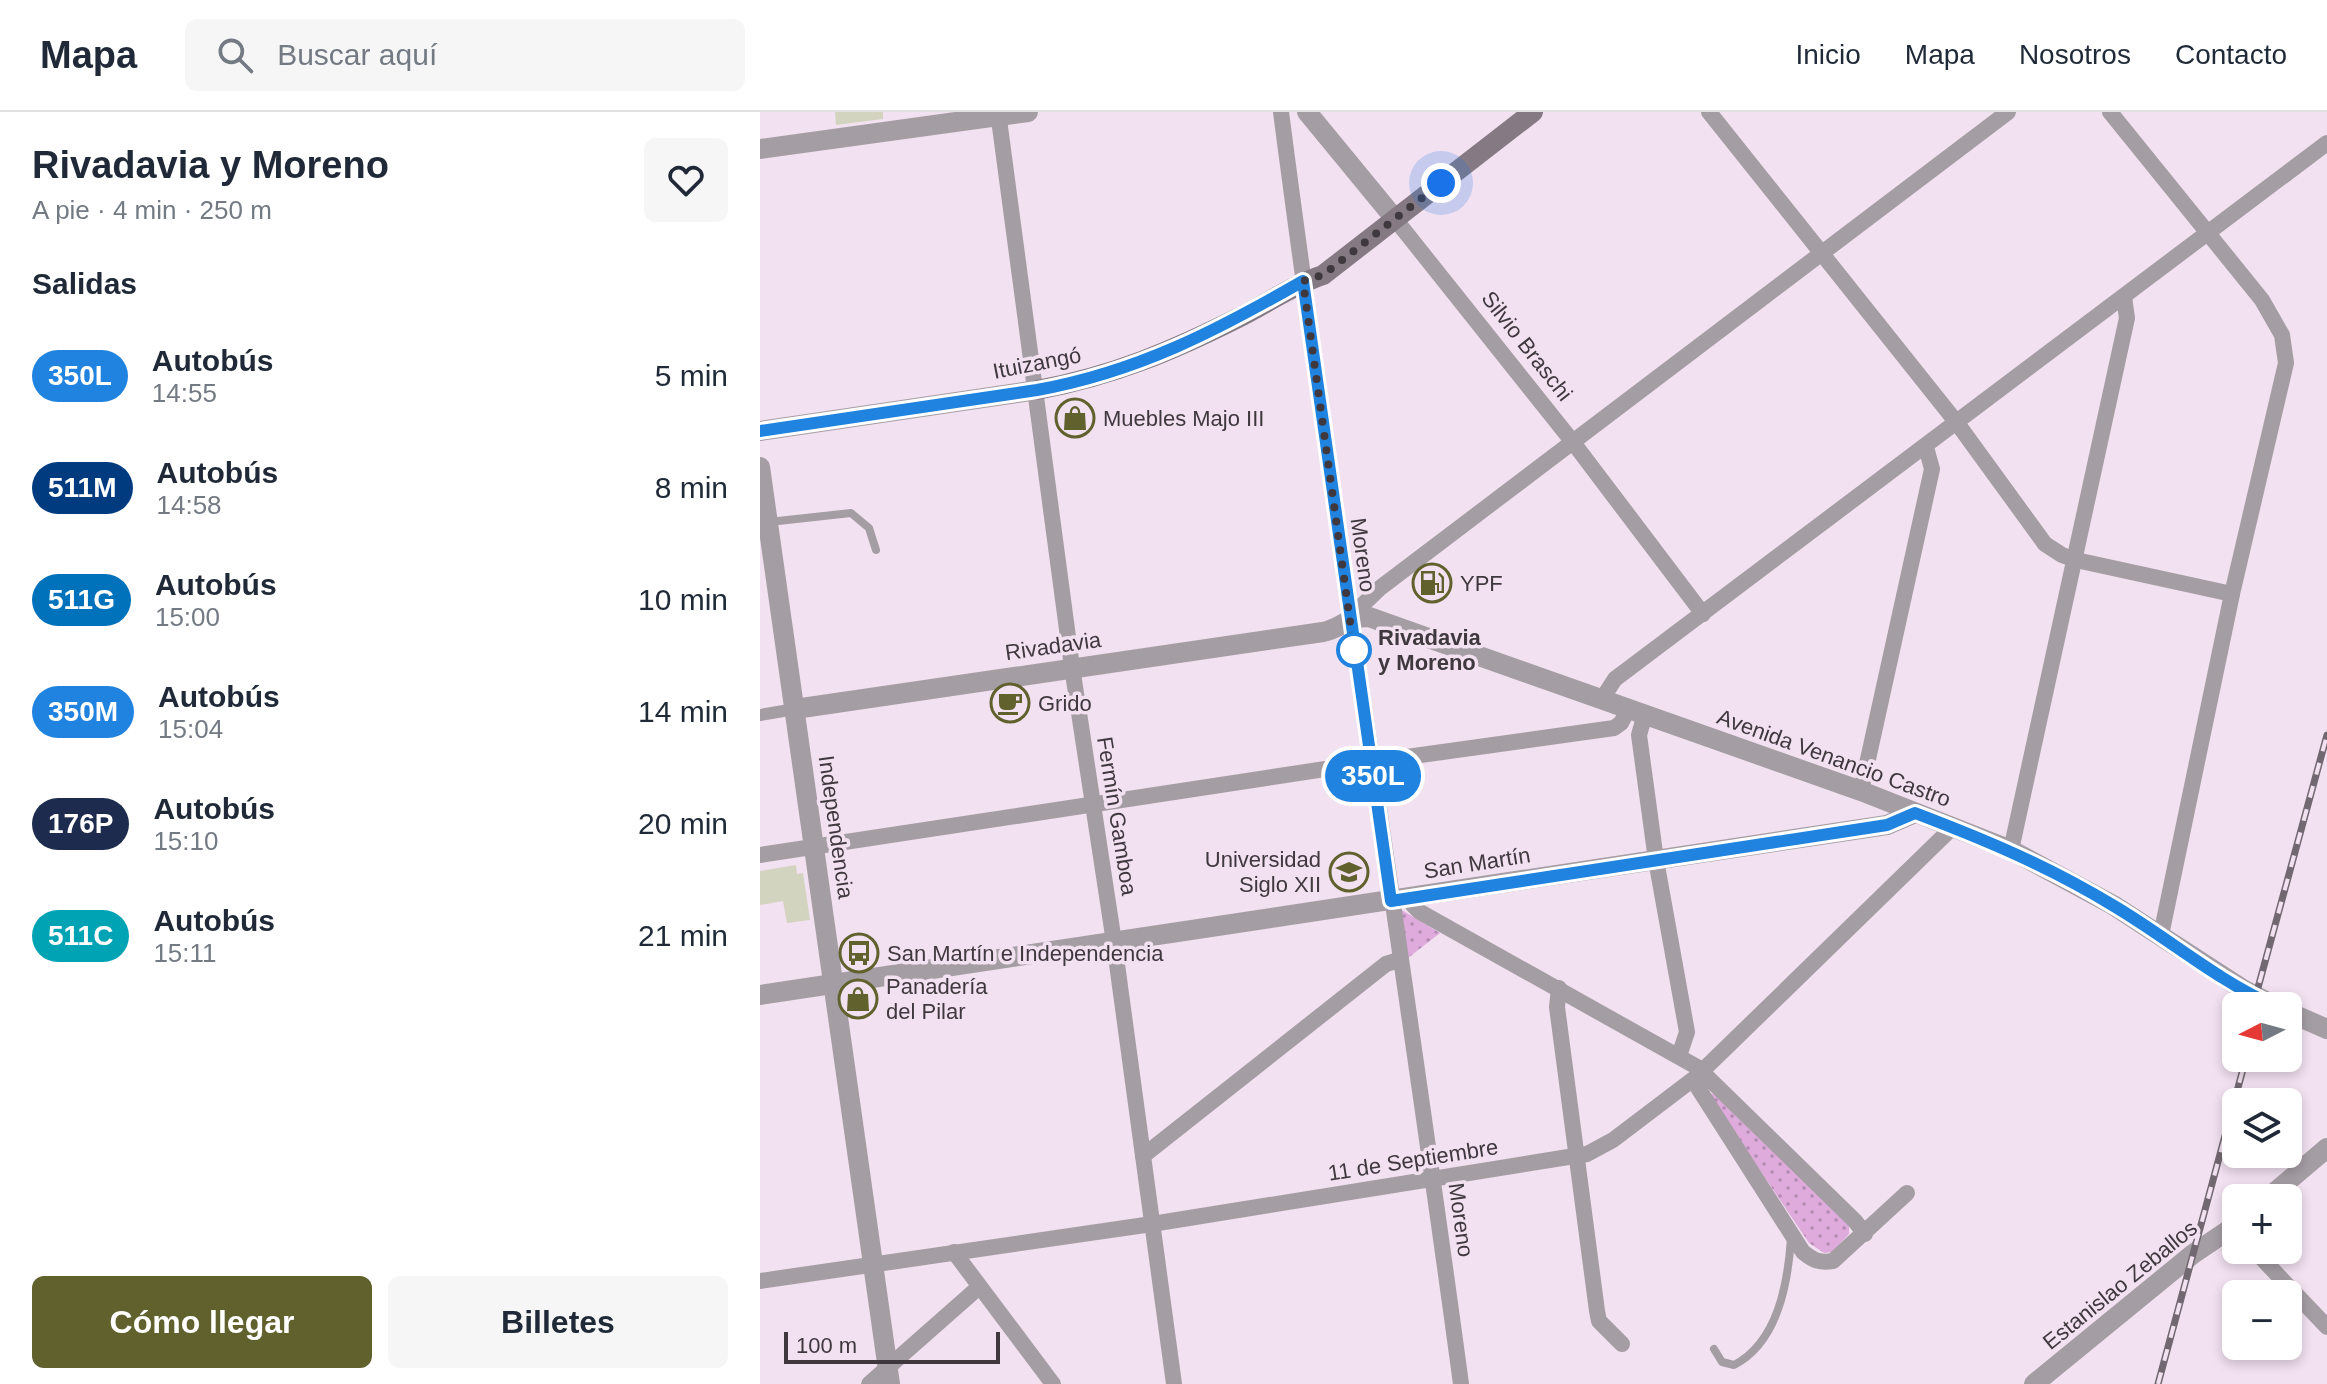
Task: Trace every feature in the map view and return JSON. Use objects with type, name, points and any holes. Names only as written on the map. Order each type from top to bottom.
[{"type":"main road","points":[[1392,215],[1513,112]]},
{"type":"main road","points":[[1392,215],[1533,112]]},
{"type":"main road","name":"Ituizangó","points":[[1037,390],[1079,381],[1156,357],[1245,314],[1303,281],[1323,275],[1392,215]]},
{"type":"street","points":[[760,149],[1028,112]]},
{"type":"street","name":"Moreno","points":[[1281,112],[1349,618],[1371,762],[1401,899],[1399,960],[1461,1384]]},
{"type":"street","name":"Silvio Braschi","points":[[1307,112],[1572,441],[1703,614]]},
{"type":"street","points":[[1709,112],[1957,423],[2045,544],[2076,560],[2232,594]]},
{"type":"street","points":[[1349,618],[1380,588],[2008,112]]},
{"type":"street","points":[[2110,112],[2262,300],[2282,335],[2286,363],[2232,594],[2161,935]]},
{"type":"street","name":"Fermín Gamboa","points":[[998,114],[1072,667],[1114,942],[1174,1384]]},
{"type":"street","points":[[1602,699],[1615,679],[2327,143]]},
{"type":"street","points":[[2011,850],[2127,318],[2124,297]]},
{"type":"street","name":"Ituizangó","points":[[760,431],[1037,390]]},
{"type":"street","points":[[1861,791],[1932,469],[1926,447]]},
{"type":"street","name":"Independencia","points":[[760,467],[888,1375]]},
{"type":"street","name":"Rivadavia","points":[[760,715],[1323,632],[1332,630],[1349,618]]},
{"type":"street","name":"Avenida Venancio Castro","points":[[1349,618],[1377,619],[1861,791],[2011,850],[2100,898],[2249,992]]},
{"type":"street","points":[[760,855],[1614,728],[1637,711]]},
{"type":"street","points":[[1637,711],[1656,860],[1687,1032],[1679,1056]]},
{"type":"street","name":"San Martín","points":[[760,995],[1887,825],[1915,813]]},
{"type":"street","name":"11 de Septiembre","points":[[760,1281],[1152,1224],[1587,1154],[1613,1140],[1697,1076],[1953,827]]},
{"type":"street","points":[[1401,899],[1679,1056],[1855,1221],[1865,1234]]},
{"type":"street","points":[[1143,1156],[1386,964],[1399,960]]},
{"type":"street","points":[[1559,988],[1557,1007],[1575,1157],[1599,1321],[1622,1344]]},
{"type":"street","points":[[2302,1018],[2327,1029]]},
{"type":"street","points":[[1697,1076],[1803,1252],[1819,1263],[1833,1261],[1907,1193]]},
{"type":"street","points":[[2285,1184],[2327,1148]]},
{"type":"street","name":"Estanislao Zeballos","points":[[2034,1384],[2193,1254],[2222,1236]]},
{"type":"street","points":[[954,1252],[1053,1384]]},
{"type":"street","points":[[2267,1264],[2327,1327]]},
{"type":"street","points":[[869,1384],[888,1375],[979,1287]]},
{"type":"lane","points":[[768,523],[851,513],[869,528],[876,550]]},
{"type":"lane","points":[[1714,1349],[1722,1362],[1734,1365],[1748,1356],[1770,1328],[1783,1290],[1792,1233]]},
{"type":"shaded area","points":[[1400,909],[1440,933],[1408,958]]},
{"type":"shaded area","points":[[1711,1094],[1715,1094],[1849,1224],[1849,1234],[1832,1252],[1824,1253],[1809,1243]]},
{"type":"building","points":[[835,112],[883,112],[883,119],[836,125]]},
{"type":"building","points":[[796,865],[797,874],[803,873],[810,920],[787,923],[783,901],[760,905],[760,871]]},
{"type":"railway","points":[[2257,992],[2327,735]]},
{"type":"railway","points":[[2158,1384],[2242,1072]]},
{"type":"bus line","name":"350L","points":[[760,431],[1079,381],[1156,357],[1245,314],[1303,281],[1391,901],[1887,825],[1915,813],[2039,864],[2113,905],[2248,992]]},
{"type":"place","name":"Muebles Majo III","points":[[1075,418]]},
{"type":"place","name":"YPF","points":[[1432,583]]},
{"type":"place","name":"Rivadavia y Moreno","points":[[1354,650]]},
{"type":"place","name":"Grido","points":[[1010,703]]},
{"type":"place","name":"Universidad Siglo XII","points":[[1349,872]]},
{"type":"place","name":"San Martín e Independencia","points":[[859,953]]},
{"type":"place","name":"Panadería del Pilar","points":[[858,999]]},
{"type":"route","points":[[1354,650],[1303,281],[1323,275],[1441,183]]}]
